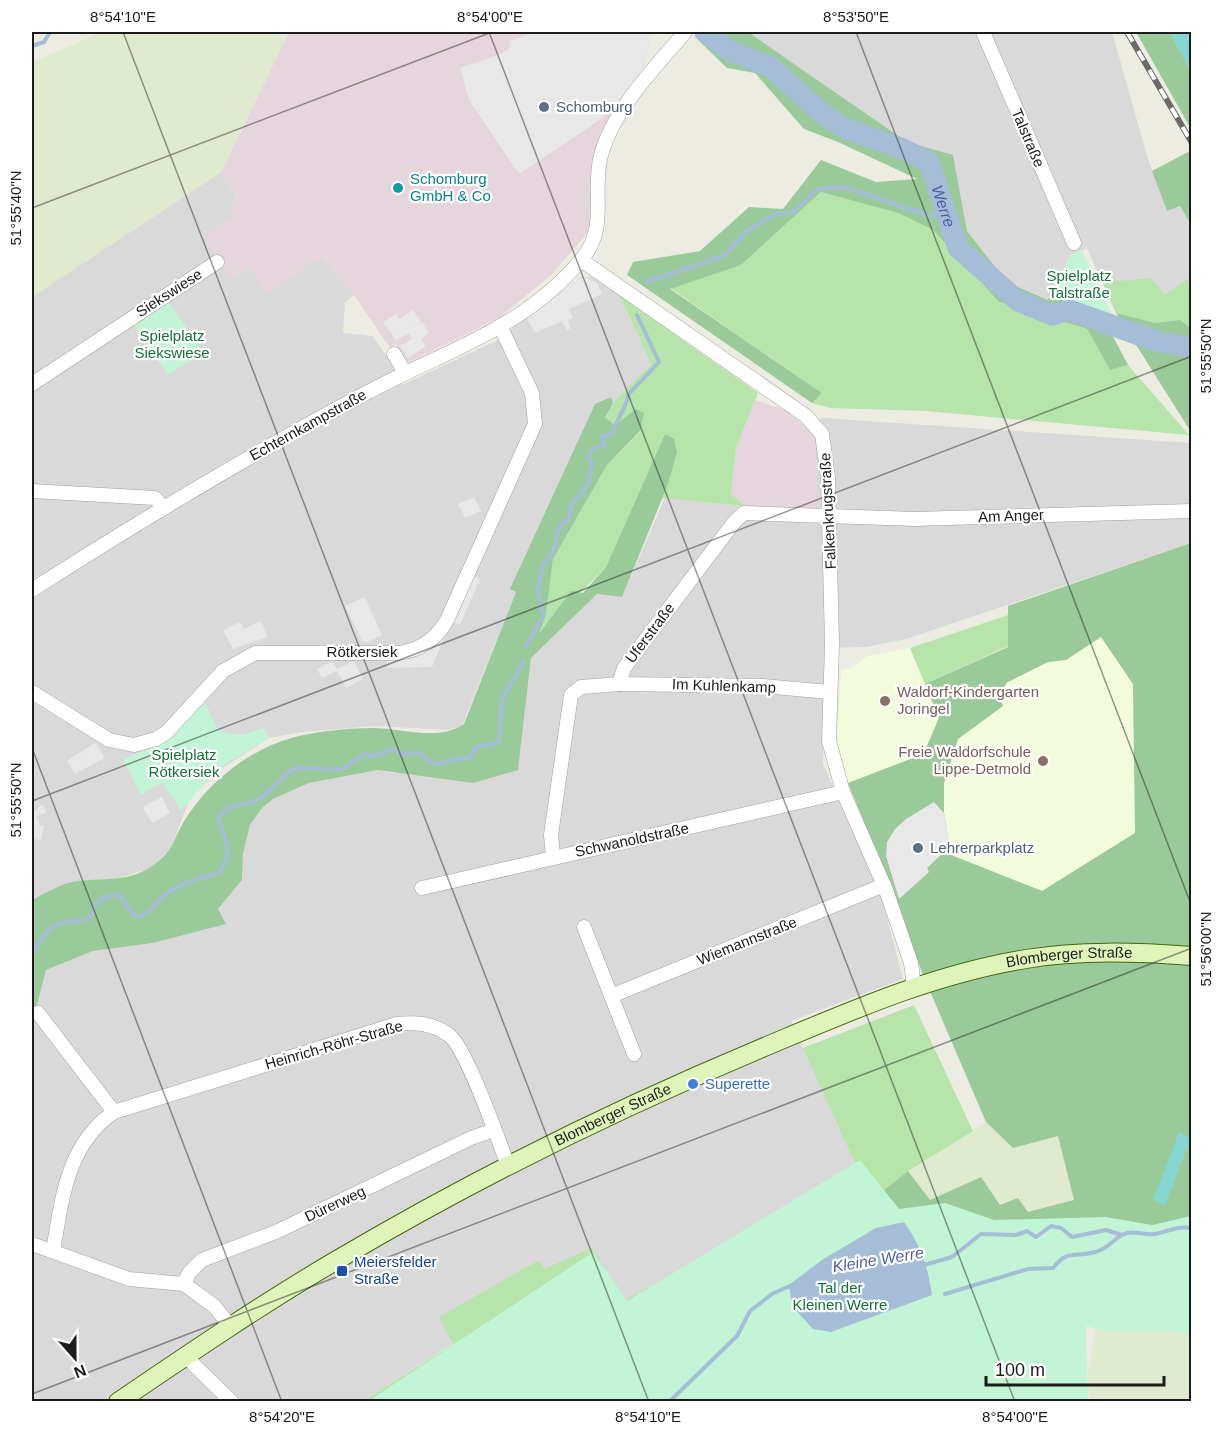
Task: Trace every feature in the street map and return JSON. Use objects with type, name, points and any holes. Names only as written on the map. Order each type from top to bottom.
[{"type":"street","points":[[581,260],[597,234],[598,176],[602,153],[610,133],[628,104],[685,32]]},
{"type":"street","name":"Talstraße","points":[[983,32],[1074,243]]},
{"type":"street","name":"Falkenkrugstraße","points":[[581,260],[640,299],[814,423],[824,441],[830,518],[832,644],[828,741],[843,792],[884,885],[911,963],[914,987]]},
{"type":"street","name":"Echternkampstraße","points":[[32,590],[164,508],[315,421],[405,373],[501,328],[540,298],[581,260]]},
{"type":"street","name":"Siekswiese","points":[[32,384],[217,262]]},
{"type":"street","name":"Rötkersiek","points":[[32,692],[109,740],[125,744],[143,744],[167,732],[222,671],[255,653],[398,653],[419,647],[432,640],[447,620],[535,424],[536,413],[531,388],[501,328]]},
{"type":"street","points":[[394,354],[405,373]]},
{"type":"street","points":[[32,491],[155,498],[164,508]]},
{"type":"street","name":"Uferstraße","points":[[619,684],[624,668],[742,515],[751,512],[830,518]]},
{"type":"street","name":"Am Anger","points":[[830,518],[915,519],[1191,512]]},
{"type":"street","points":[[553,856],[552,826],[571,695],[581,687],[619,684]]},
{"type":"street","name":"Im Kuhlenkamp","points":[[619,684],[763,686],[829,692]]},
{"type":"street","name":"Schwanoldstraße","points":[[422,888],[553,856],[656,836],[843,792]]},
{"type":"street","name":"Wiemannstraße","points":[[611,996],[884,885]]},
{"type":"street","points":[[584,927],[634,1053]]},
{"type":"street","name":"Blomberger Straße","points":[[118,1401],[337,1260],[508,1165],[607,1115],[697,1075],[914,987],[1022,959],[1110,953],[1191,956]]},
{"type":"street","points":[[38,1013],[114,1112]]},
{"type":"street","name":"Heinrich-Röhr-Straße","points":[[53,1251],[65,1183],[72,1163],[85,1140],[114,1112],[387,1027],[421,1023],[434,1027],[456,1042],[508,1165]]},
{"type":"street","name":"Dürerweg","points":[[184,1284],[189,1273],[202,1260],[276,1232],[471,1138],[494,1130]]},
{"type":"street","points":[[32,1244],[129,1279],[184,1284],[214,1306],[231,1327]]},
{"type":"street","points":[[194,1364],[232,1401]]},
{"type":"shaded area","points":[[102,32],[289,32],[221,172],[32,297],[32,62]]},
{"type":"shaded area","name":"Schomburg","points":[[289,32],[645,32],[651,35],[644,67],[610,113],[610,121],[595,151],[591,175],[590,229],[551,275],[500,317],[406,364],[396,344],[390,348],[354,295],[322,256],[267,293],[249,267],[232,278],[204,237],[235,216],[232,211],[236,196],[221,172]]},
{"type":"shaded area","name":"Schomburg","points":[[536,32],[645,32],[651,35],[644,67],[610,113],[519,174],[469,100],[460,68],[498,55],[510,48],[509,41]]},
{"type":"shaded area","points":[[748,32],[1112,32],[1148,159],[1167,210],[1180,206],[1191,225],[1191,277],[1164,296],[1152,278],[1102,282],[1087,248],[1070,255],[1049,300],[1007,282],[967,231],[953,156],[907,142]]},
{"type":"shaded area","points":[[1170,32],[1191,32],[1191,68],[1189,69]]},
{"type":"shaded area","points":[[221,172],[236,196],[232,211],[235,216],[233,278],[249,266],[267,292],[322,256],[354,295],[345,302],[343,333],[372,336],[391,362],[402,385],[494,342],[581,277],[591,277],[620,296],[651,364],[613,403],[611,397],[511,589],[516,592],[462,726],[447,730],[375,726],[302,732],[269,738],[221,769],[190,798],[169,854],[149,869],[111,880],[77,881],[32,900],[32,297]]},
{"type":"shaded area","points":[[585,277],[597,283],[602,294],[569,309],[573,318],[568,320],[571,328],[567,330],[562,321],[535,333],[527,319],[575,281]]},
{"type":"shaded area","points":[[413,310],[421,321],[413,327],[422,322],[429,333],[421,339],[426,346],[408,358],[400,346],[412,339],[408,333],[396,341],[383,322],[396,314],[399,319]]},
{"type":"shaded area","points":[[755,400],[785,410],[806,427],[815,440],[819,511],[745,506],[731,495],[736,448]]},
{"type":"shaded area","points":[[823,418],[1191,443],[1191,543],[906,639],[866,647],[825,648],[823,764],[879,888],[903,979],[791,1021],[859,1170],[624,1301],[544,1270],[539,1260],[440,1318],[453,1343],[367,1399],[370,1401],[32,1402],[32,1025],[46,970],[93,951],[153,943],[225,924],[218,909],[242,880],[243,854],[250,825],[262,808],[273,799],[309,783],[378,770],[394,773],[518,770],[531,658],[597,594],[622,597],[665,498],[745,506],[815,440],[806,427]]},
{"type":"shaded area","points":[[474,497],[481,511],[465,518],[458,504]]},
{"type":"shaded area","points":[[468,574],[480,579],[460,625],[447,620]]},
{"type":"shaded area","points":[[365,597],[382,635],[367,642],[362,641],[345,606]]},
{"type":"shaded area","points":[[261,621],[268,637],[233,649],[223,630],[240,622],[244,629]]},
{"type":"shaded area","points":[[445,636],[432,667],[387,668],[387,658],[428,649]]},
{"type":"shaded area","name":"Freie Waldorfschule Lippe-Detmold","points":[[1101,637],[1133,684],[1135,833],[1042,891],[951,855],[944,813],[944,783],[958,739],[1003,706],[1001,699],[1006,683],[1048,662],[1066,660]]},
{"type":"shaded area","name":"Waldorf-Kindergarten Joringel","points":[[910,648],[939,718],[927,746],[913,758],[848,783],[838,755],[837,743],[841,670],[852,668],[867,656]]},
{"type":"shaded area","points":[[354,661],[363,679],[346,688],[337,671],[322,678],[317,669],[332,662],[337,669]]},
{"type":"shaded area","points":[[96,742],[104,758],[75,774],[67,761]]},
{"type":"shaded area","points":[[162,797],[170,813],[152,823],[143,807]]},
{"type":"shaded area","name":"Lehrerparkplatz","points":[[934,802],[944,813],[951,855],[942,854],[927,868],[929,872],[899,899],[886,856],[887,842],[895,829],[906,819]]},
{"type":"shaded area","points":[[42,805],[46,812],[36,817],[41,826],[44,825],[41,841],[32,838],[32,813]]},
{"type":"shaded area","points":[[986,1122],[1013,1148],[1058,1136],[1074,1201],[1028,1212],[1000,1205],[980,1177],[930,1200],[908,1171]]},
{"type":"shaded area","points":[[1179,1132],[1191,1138],[1165,1205],[1153,1200]]},
{"type":"shaded area","points":[[1126,1324],[1191,1331],[1191,1401],[1089,1402],[1088,1374],[1096,1328]]},
{"type":"green space","points":[[700,32],[748,32],[907,142],[953,155],[967,231],[1007,282],[1048,300],[1055,288],[1064,293],[1062,298],[1080,315],[1109,329],[1128,365],[1110,370],[1087,329],[999,302],[933,230],[898,213],[821,192],[741,265],[670,289],[822,393],[812,403],[627,275],[633,262],[700,251],[749,207],[783,209],[821,160],[876,182],[917,179],[838,142],[804,129],[755,73],[727,68],[695,37]]},
{"type":"green space","points":[[1136,32],[1170,32],[1191,68],[1191,129]]},
{"type":"green space","points":[[1188,152],[1192,157],[1191,225],[1180,206],[1167,211],[1152,171]]},
{"type":"green space","points":[[821,192],[898,213],[933,230],[999,302],[1087,329],[1110,370],[1128,365],[1189,435],[926,411],[830,408],[812,403],[822,393],[670,288],[741,265]]},
{"type":"green space","name":"Spielplatz Talstraße","points":[[1082,250],[1114,320],[1062,298],[1064,293],[1055,288],[1070,255]]},
{"type":"green space","points":[[1191,277],[1191,328],[1180,320],[1155,323],[1116,313],[1102,282],[1152,278],[1164,295]]},
{"type":"green space","points":[[620,296],[758,393],[736,448],[731,494],[745,506],[662,498],[668,484],[665,434],[606,567],[537,636],[546,614],[553,559],[607,465],[641,431],[615,426],[605,419],[613,403],[651,364]]},
{"type":"green space","name":"Spielplatz Siekswiese","points":[[168,301],[203,352],[168,375],[133,323]]},
{"type":"green space","points":[[1116,313],[1155,323],[1180,320],[1191,328],[1191,432]]},
{"type":"green space","points":[[611,397],[613,403],[605,418],[615,425],[636,409],[644,413],[640,431],[607,465],[553,559],[546,614],[539,634],[571,591],[583,593],[606,567],[665,434],[674,439],[677,452],[668,484],[622,597],[597,594],[531,658],[518,770],[473,783],[378,770],[309,783],[273,799],[262,808],[250,825],[243,854],[242,880],[218,909],[226,924],[153,943],[93,951],[46,970],[32,1025],[32,900],[72,882],[126,877],[152,866],[168,851],[193,808],[218,780],[248,757],[282,741],[335,730],[372,728],[431,733],[453,729],[464,724],[516,592],[510,589],[595,404]]},
{"type":"green space","points":[[1191,543],[1191,1272],[1079,1282],[777,1275],[908,1171],[930,1200],[981,1177],[1000,1205],[1018,1198],[1028,1212],[1074,1200],[1058,1136],[1013,1148],[986,1122],[923,975],[848,783],[913,758],[927,746],[939,718],[925,684],[1008,647],[1008,606]],"holes":[[[1101,637],[1133,684],[1135,833],[1042,891],[951,855],[944,813],[944,783],[958,739],[1003,706],[1001,699],[1006,683],[1048,662],[1066,660]]]},
{"type":"green space","points":[[1008,615],[1008,646],[925,684],[910,648]]},
{"type":"green space","name":"Spielplatz Rötkersiek","points":[[204,700],[218,730],[230,734],[241,734],[263,728],[269,738],[220,767],[181,810],[162,782],[141,795],[124,762],[126,758],[163,743],[183,726]]},
{"type":"green space","points":[[914,1005],[973,1131],[908,1171],[777,1275],[370,1402],[367,1399],[453,1344],[439,1317],[539,1260],[544,1269],[592,1248],[624,1301],[858,1170],[803,1048]]},
{"type":"green space","name":"Tal der Kleinen Werre","points":[[860,1160],[899,1209],[945,1203],[994,1220],[1106,1217],[1152,1225],[1191,1216],[1191,1334],[1112,1330],[1086,1326],[1088,1401],[367,1402],[593,1252],[627,1301]]},
{"type":"water","points":[[904,1222],[923,1257],[932,1295],[831,1332],[813,1329],[792,1306],[789,1285],[822,1260],[876,1228]]},
{"type":"waterway","points":[[32,46],[44,42],[50,32]]},
{"type":"waterway","points":[[60,32],[65,32]]},
{"type":"waterway","name":"Werre","points":[[705,32],[730,51],[771,67],[820,112],[844,128],[903,149],[929,162],[958,248],[1018,301],[1052,315],[1069,310],[1156,341],[1192,348]]},
{"type":"waterway","points":[[647,282],[723,256],[747,231],[775,214],[792,213],[818,189],[845,187],[930,216],[944,214]]},
{"type":"waterway","points":[[526,646],[543,616],[538,592],[543,564],[552,554],[560,525],[568,520],[572,503],[580,496],[588,483],[592,463],[588,459],[590,453],[596,447],[605,445],[602,437],[613,433],[628,395],[659,362],[637,315]]},
{"type":"waterway","points":[[32,955],[51,928],[61,923],[87,919],[91,916],[95,904],[105,897],[119,895],[135,917],[140,916],[177,887],[219,873],[224,866],[227,846],[218,818],[231,807],[260,798],[295,768],[342,769],[365,754],[375,756],[395,748],[400,754],[418,753],[431,762],[440,764],[450,760],[469,758],[477,747],[499,742],[502,699],[524,661]]},
{"type":"waterway","name":"Kleine Werre","points":[[924,1265],[952,1257],[981,1234],[1016,1235],[1027,1231],[1036,1237],[1051,1226],[1061,1228],[1072,1237],[1106,1230],[1122,1235]]},
{"type":"waterway","name":"Kleine Werre","points":[[945,1294],[1028,1269],[1053,1268],[1068,1256],[1100,1250],[1126,1233],[1151,1234],[1177,1228],[1192,1228]]},
{"type":"waterway","name":"Kleine Werre","points":[[669,1402],[737,1336],[750,1311],[772,1294],[792,1285]]},
{"type":"railway","points":[[1127,32],[1192,143]]},
{"type":"place","name":"Schomburg","points":[[544,107]]},
{"type":"place","name":"Schomburg GmbH & Co","points":[[398,188]]},
{"type":"place","name":"Waldorf-Kindergarten Joringel","points":[[885,701]]},
{"type":"place","name":"Freie Waldorfschule Lippe-Detmold","points":[[1043,761]]},
{"type":"place","name":"Lehrerparkplatz","points":[[918,848]]},
{"type":"place","name":"Superette","points":[[693,1084]]},
{"type":"place","name":"Meiersfelder Straße","points":[[342,1271]]}]
